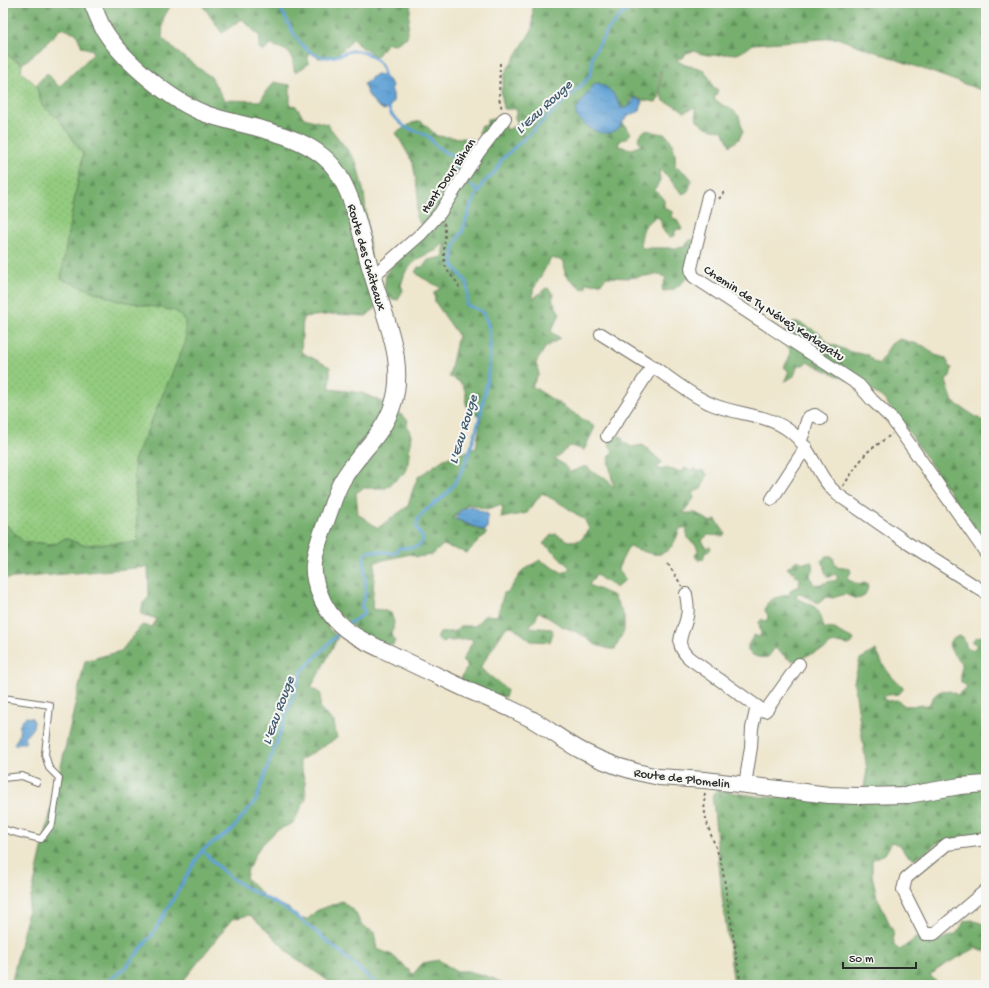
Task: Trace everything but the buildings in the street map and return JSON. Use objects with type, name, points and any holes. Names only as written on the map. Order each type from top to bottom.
[{"type":"street","name":"Route des Châteaux","points":[[92,3],[98,19],[115,45],[139,70],[173,96],[206,114],[300,142],[313,148],[326,158],[335,168],[347,189],[372,277],[394,346],[397,368],[396,390],[392,408],[382,428],[351,466],[340,484],[316,553],[314,571],[318,590],[325,606],[342,628]]},
{"type":"street","name":"Hent Dour Bihan","points":[[372,277],[416,238],[440,212],[476,157],[505,118]]},
{"type":"street","name":"Chemin de Ty Névez Kerlagatu","points":[[708,196],[691,268],[694,277],[859,385],[892,419],[986,554]]},
{"type":"street","points":[[601,334],[709,403],[775,422],[788,430],[803,444],[829,487],[837,494],[906,542],[986,593]]},
{"type":"street","points":[[608,436],[652,366]]},
{"type":"street","points":[[772,499],[803,444],[806,424],[810,416],[815,415],[821,419]]},
{"type":"street","points":[[686,594],[688,616],[680,638],[680,645],[683,651],[689,658],[765,711],[799,664]]},
{"type":"street","name":"Route de Plomelin","points":[[342,628],[375,647],[527,717],[585,752],[625,770],[659,777],[705,780],[829,795],[908,795],[960,786],[986,784]]},
{"type":"street","points":[[745,785],[751,747],[752,728],[757,706]]},
{"type":"street","points":[[986,839],[947,844],[906,878],[903,890],[925,934],[934,934],[986,890]]},
{"type":"lane","points":[[3,698],[50,705],[45,754],[49,768],[59,778],[52,824],[41,839],[3,828]]},
{"type":"lane","points":[[3,778],[22,776],[37,782]]},
{"type":"path","points":[[500,63],[500,102],[505,118]]},
{"type":"path","points":[[440,212],[445,227],[445,264],[450,274],[459,284],[460,291]]},
{"type":"path","points":[[837,494],[866,453],[899,429]]},
{"type":"path","points":[[668,564],[686,594]]},
{"type":"path","points":[[705,780],[704,815],[710,836],[722,866],[741,985]]},
{"type":"green space","points":[[3,3],[172,3],[163,19],[162,38],[182,56],[211,77],[224,100],[261,101],[266,91],[274,82],[290,85],[290,106],[295,105],[304,118],[327,124],[356,161],[364,193],[376,308],[366,316],[336,314],[303,317],[301,352],[330,367],[330,389],[362,393],[385,403],[408,420],[407,425],[411,435],[408,463],[405,472],[386,488],[363,488],[356,493],[358,514],[378,528],[408,506],[418,477],[444,459],[476,448],[481,418],[468,408],[466,403],[466,393],[463,386],[455,379],[449,377],[458,335],[435,302],[434,292],[441,288],[415,272],[418,267],[423,267],[428,260],[444,257],[444,243],[437,250],[425,255],[413,263],[405,273],[401,285],[403,290],[398,300],[387,298],[384,294],[386,273],[427,224],[420,223],[416,217],[418,194],[413,163],[396,133],[412,123],[421,121],[437,136],[472,139],[477,146],[483,140],[479,134],[480,127],[487,125],[487,119],[503,118],[507,130],[518,124],[515,118],[517,109],[504,109],[501,91],[505,73],[532,30],[533,3],[986,3],[986,89],[981,90],[837,38],[753,44],[737,54],[710,55],[693,51],[686,53],[683,58],[676,59],[687,65],[697,67],[705,72],[713,87],[718,90],[714,99],[724,106],[730,107],[739,116],[743,131],[739,139],[730,146],[723,131],[708,128],[697,120],[695,107],[684,112],[678,107],[662,99],[660,91],[661,70],[659,74],[659,99],[656,102],[634,97],[631,100],[630,106],[621,109],[618,100],[606,87],[576,116],[588,127],[594,130],[619,127],[623,123],[631,133],[627,138],[620,141],[618,146],[632,149],[641,145],[638,139],[646,130],[663,134],[668,137],[674,148],[675,166],[688,175],[692,180],[688,191],[683,194],[661,170],[659,171],[660,180],[655,190],[664,200],[664,208],[673,212],[671,216],[677,220],[682,229],[675,230],[675,236],[669,237],[661,225],[661,220],[657,217],[648,222],[644,228],[640,245],[642,248],[675,248],[684,247],[691,239],[694,241],[690,276],[673,290],[663,291],[662,287],[666,278],[660,274],[629,278],[607,277],[601,283],[590,284],[586,282],[586,288],[582,289],[565,275],[564,261],[551,258],[533,290],[533,299],[546,288],[549,289],[554,295],[552,299],[560,314],[551,331],[560,338],[545,348],[536,363],[539,374],[532,386],[595,427],[584,450],[570,446],[555,459],[564,465],[570,472],[586,466],[594,473],[606,478],[614,489],[608,459],[613,451],[608,440],[609,438],[621,436],[623,441],[631,447],[643,445],[662,462],[657,468],[662,470],[665,468],[682,472],[685,468],[692,470],[695,468],[698,472],[702,470],[707,474],[705,481],[701,489],[694,492],[694,498],[683,513],[696,513],[711,522],[716,520],[725,533],[723,536],[708,535],[702,540],[706,548],[710,546],[711,549],[708,552],[705,552],[703,559],[698,560],[695,556],[698,550],[696,545],[688,539],[686,528],[680,528],[676,540],[671,547],[660,554],[649,553],[629,546],[618,568],[625,580],[616,588],[596,574],[589,585],[614,596],[624,616],[624,631],[615,649],[609,649],[596,645],[579,633],[561,626],[538,611],[536,619],[529,627],[552,629],[553,633],[550,642],[531,641],[512,626],[506,627],[480,668],[505,688],[507,691],[505,697],[460,680],[468,666],[462,661],[473,641],[472,639],[451,641],[447,639],[442,643],[437,637],[440,633],[456,631],[460,626],[475,626],[485,615],[497,616],[504,593],[508,592],[523,570],[540,560],[563,573],[570,568],[551,549],[543,544],[551,535],[556,534],[569,541],[581,540],[589,529],[585,520],[542,493],[527,513],[501,518],[503,507],[499,505],[487,509],[469,504],[460,510],[453,518],[487,533],[467,553],[443,545],[432,555],[417,557],[410,554],[375,562],[372,609],[391,613],[394,622],[392,637],[395,641],[393,645],[384,644],[370,639],[364,636],[341,615],[327,627],[338,637],[311,687],[321,694],[320,709],[334,722],[337,738],[299,761],[305,781],[306,799],[293,823],[276,831],[259,848],[248,869],[246,878],[268,900],[288,908],[300,919],[308,919],[316,911],[342,901],[355,912],[362,926],[374,932],[377,949],[392,955],[413,974],[423,963],[439,960],[455,971],[468,971],[482,975],[495,979],[504,985],[332,985],[290,954],[250,915],[232,919],[180,985],[11,985],[85,661],[121,651],[142,625],[152,627],[157,619],[141,614],[143,603],[149,597],[148,567],[3,579],[3,525],[6,524],[24,542],[56,544],[65,538],[83,545],[138,542],[134,461],[186,341],[185,321],[176,311],[116,300],[61,279],[83,154],[58,118],[42,105],[36,85],[47,73],[59,87],[93,54],[93,50],[82,47],[76,33],[61,28],[41,49],[22,64],[3,52]]},
{"type":"green space","points":[[201,3],[411,3],[407,37],[396,44],[387,43],[376,57],[357,44],[353,38],[348,45],[334,57],[319,58],[308,53],[308,64],[295,72],[291,55],[282,49],[271,45],[264,51],[259,48],[260,37],[242,19],[222,33]]},
{"type":"green space","points":[[3,52],[22,64],[21,72],[36,85],[42,105],[58,118],[83,154],[61,279],[116,300],[176,311],[185,321],[186,341],[134,461],[138,542],[83,545],[65,538],[56,544],[24,542],[6,525],[3,525]]},
{"type":"green space","points":[[798,322],[821,334],[828,343],[851,352],[868,355],[873,361],[879,364],[891,344],[900,339],[924,346],[935,355],[945,358],[948,362],[948,366],[952,368],[950,376],[946,381],[953,402],[986,423],[986,546],[911,435],[883,398],[872,391],[807,362],[803,365],[798,365],[794,376],[784,382],[789,372],[784,367],[789,358],[790,349],[780,341],[789,324]]},
{"type":"green space","points":[[826,556],[832,556],[837,567],[850,569],[851,572],[847,579],[859,585],[864,583],[867,584],[868,588],[864,596],[862,598],[853,598],[845,594],[833,598],[826,597],[819,603],[800,594],[798,594],[796,598],[814,606],[820,614],[824,628],[835,629],[854,639],[852,643],[848,645],[838,643],[831,644],[825,649],[808,655],[798,661],[787,658],[775,648],[768,657],[758,657],[753,655],[748,651],[748,645],[754,635],[759,637],[761,634],[759,622],[762,619],[765,621],[767,620],[768,615],[765,611],[768,603],[774,598],[790,594],[790,591],[793,588],[799,587],[800,579],[794,575],[796,571],[791,572],[787,568],[797,560],[804,563],[811,561],[814,569],[810,574],[813,584],[835,581],[838,577],[834,574],[831,577],[827,577],[825,566],[821,561]]},
{"type":"green space","points":[[960,636],[963,637],[967,648],[973,650],[977,645],[972,642],[975,638],[981,636],[986,639],[986,833],[964,836],[937,843],[928,851],[914,859],[905,854],[901,846],[892,842],[885,854],[872,860],[872,875],[877,897],[893,931],[894,946],[900,950],[917,937],[939,940],[956,934],[965,921],[972,920],[986,925],[986,951],[976,948],[944,965],[930,975],[939,985],[734,985],[722,895],[712,796],[717,790],[761,797],[862,799],[867,770],[854,682],[860,659],[876,650],[887,671],[904,688],[899,694],[887,695],[883,699],[888,701],[897,700],[905,706],[929,705],[934,696],[940,691],[948,691],[957,695],[968,687],[961,682],[961,663],[952,652],[949,644],[954,638]]},
{"type":"water","points":[[376,74],[386,78],[392,85],[391,89],[393,92],[393,102],[390,107],[384,110],[371,99],[364,84]]},
{"type":"water","points":[[595,83],[608,88],[621,108],[630,106],[634,98],[642,101],[640,111],[627,117],[619,128],[613,132],[602,133],[590,128],[576,116],[576,110]]},
{"type":"water","points":[[470,506],[488,514],[487,529],[485,531],[456,519],[459,512]]},
{"type":"water","points":[[26,717],[32,718],[34,724],[24,739],[26,741],[25,743],[20,743],[16,746],[14,744],[19,735],[21,723]]},
{"type":"waterway","points":[[277,3],[296,37],[306,49],[314,54],[325,57],[333,57],[351,51],[360,51],[370,55],[378,62],[383,71],[383,79]]},
{"type":"waterway","name":"L'Eau Rouge","points":[[348,624],[364,614],[364,610],[361,606],[366,592],[364,557],[367,552],[395,553],[399,548],[417,547],[422,543],[423,539],[417,528],[418,520],[422,514],[444,496],[452,487],[459,476],[472,443],[485,394],[489,368],[490,345],[488,325],[482,312],[466,305],[468,295],[467,283],[453,265],[453,250],[462,232],[471,205],[483,183],[495,172],[502,159],[582,85],[590,75],[592,56],[607,31],[622,14],[634,6],[647,3]]},
{"type":"waterway","points":[[387,105],[392,115],[405,127],[429,137],[435,145],[445,152],[462,159],[463,163],[457,169]]},
{"type":"waterway","points":[[471,185],[479,192]]},
{"type":"waterway","name":"L'Eau Rouge","points":[[104,985],[126,967],[152,935],[202,850],[231,831],[256,800],[303,670],[341,631]]},
{"type":"waterway","points":[[202,850],[224,872],[240,884],[289,911],[301,920],[378,985]]}]
